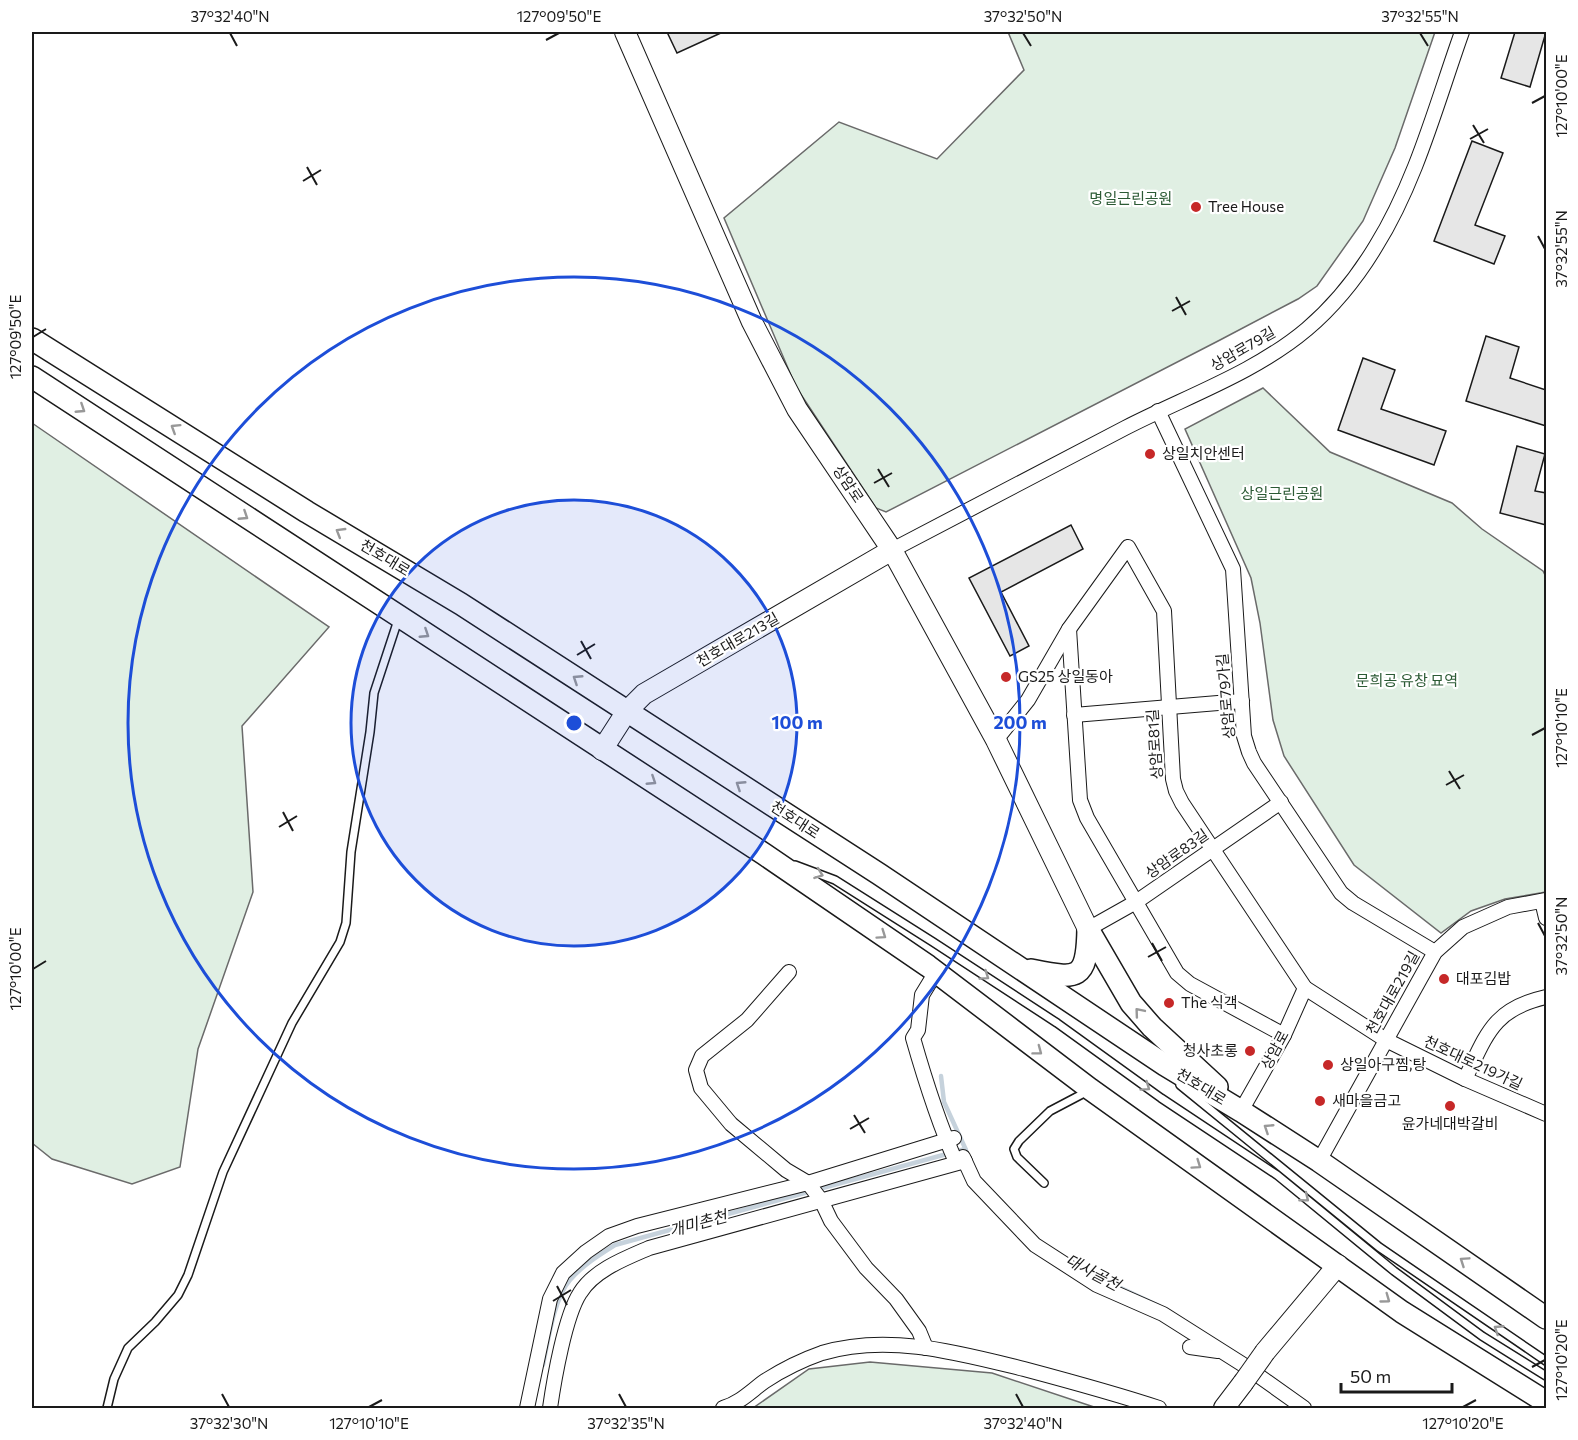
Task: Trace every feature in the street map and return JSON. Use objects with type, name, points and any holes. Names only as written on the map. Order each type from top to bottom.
[{"type":"main road","name":"상암로","points":[[625,32],[752,322],[797,409],[892,550],[996,740],[1089,929]]},
{"type":"main road","name":"천호대로","points":[[32,339],[307,512],[461,604],[627,711],[879,874],[1105,1026],[1319,1161],[1546,1318]]},
{"type":"main road","points":[[32,377],[764,854],[936,972],[1090,1089],[1402,1312],[1546,1402]]},
{"type":"main road","name":"천호대로213길","points":[[602,750],[627,711],[644,694],[892,550]]},
{"type":"main road","points":[[1020,968],[1066,977],[1077,973],[1086,962],[1089,929]]},
{"type":"main road","points":[[1089,929],[1131,1003],[1152,1027],[1241,1111]]},
{"type":"main road","points":[[1224,1408],[1265,1352],[1338,1265]]},
{"type":"street","name":"상암로79길","points":[[892,550],[1158,411],[1256,363],[1307,329],[1355,277],[1377,245],[1399,204],[1462,32]]},
{"type":"street","name":"상암로79가길","points":[[1158,411],[1233,569],[1244,736],[1249,752],[1341,893],[1353,903],[1435,952]]},
{"type":"street","name":"상암로81길","points":[[996,740],[1028,700],[1069,629],[1128,547],[1164,611],[1176,791],[1305,988],[1386,1040]]},
{"type":"street","points":[[1069,629],[1080,800],[1088,818],[1177,973],[1190,984],[1284,1035]]},
{"type":"street","points":[[1074,715],[1242,701]]},
{"type":"street","name":"상암로83길","points":[[1089,929],[1136,902],[1281,802]]},
{"type":"street","points":[[1544,901],[1546,918]]},
{"type":"street","name":"천호대로219길","points":[[1319,1161],[1435,952],[1463,927],[1508,907],[1544,901]]},
{"type":"street","points":[[789,972],[747,1020],[702,1056],[696,1070],[701,1088],[731,1124],[786,1170],[808,1183],[821,1200],[831,1221],[866,1268],[896,1299],[919,1331],[926,1348]]},
{"type":"street","points":[[936,972],[922,995],[918,1030],[956,1150],[974,1181],[1035,1245],[1097,1285],[1163,1314],[1304,1408]]},
{"type":"street","name":"상암로","points":[[1241,1111],[1284,1035],[1305,988]]},
{"type":"street","points":[[1465,1079],[1487,1033],[1496,1020],[1528,1001],[1546,997]]},
{"type":"street","name":"천호대로219가길","points":[[1386,1040],[1465,1079],[1546,1114]]},
{"type":"street","points":[[527,1408],[550,1299],[563,1273],[586,1252],[609,1236],[637,1226],[808,1183],[956,1150]]},
{"type":"street","points":[[550,1408],[568,1323],[580,1292],[599,1275],[622,1260],[649,1248],[821,1200],[956,1150]]},
{"type":"street","points":[[723,1408],[735,1404],[792,1366],[823,1353],[861,1346],[910,1345],[983,1359],[1104,1389],[1159,1408]]},
{"type":"street","points":[[1190,1347],[1221,1351]]},
{"type":"street","points":[[1276,1388],[1288,1408]]},
{"type":"lane","points":[[107,1408],[114,1378],[128,1348],[155,1322],[183,1286],[223,1172],[292,1023],[340,942],[346,923],[351,852],[374,693],[399,617]]},
{"type":"lane","points":[[764,854],[835,880],[1057,1023],[1161,1098],[1277,1175],[1394,1271],[1482,1336],[1546,1376]]},
{"type":"lane","points":[[1105,1026],[1379,1247],[1546,1361]]},
{"type":"lane","points":[[1044,1183],[1017,1157],[1014,1149],[1019,1141],[1050,1111],[1090,1089]]},
{"type":"green space","name":"명일근린공원","points":[[1008,32],[1435,32],[1395,148],[1363,221],[1317,286],[1298,299],[1220,340],[886,512],[876,508],[796,387],[724,218],[839,122],[937,159],[1024,70]]},
{"type":"green space","name":"문희공 유창 묘역","points":[[1263,388],[1330,452],[1452,503],[1482,529],[1543,571],[1546,577],[1546,892],[1505,899],[1471,911],[1441,933],[1354,865],[1284,756],[1273,720],[1260,623],[1251,578],[1185,429]]},
{"type":"green space","points":[[32,423],[329,627],[242,726],[253,892],[198,1049],[180,1167],[132,1184],[52,1159],[32,1143]]},
{"type":"green space","points":[[870,1362],[992,1373],[1097,1408],[753,1408],[809,1369]]},
{"type":"building","points":[[667,32],[723,32],[677,53]]},
{"type":"building","points":[[1515,32],[1546,32],[1530,87],[1501,78]]},
{"type":"building","points":[[1472,141],[1503,153],[1475,225],[1505,236],[1494,264],[1434,241]]},
{"type":"building","points":[[1486,336],[1519,347],[1510,378],[1546,390],[1546,426],[1466,401]]},
{"type":"building","points":[[1363,358],[1395,370],[1381,409],[1446,431],[1434,465],[1338,430]]},
{"type":"building","points":[[1517,446],[1545,454],[1535,491],[1546,493],[1546,525],[1500,513]]},
{"type":"building","points":[[1071,525],[1083,549],[1001,592],[1029,646],[1010,656],[969,578]]},
{"type":"waterway","name":"대사골천","points":[[941,1076],[944,1102],[966,1150]]},
{"type":"waterway","name":"개미촌천","points":[[543,1365],[552,1320],[564,1288],[586,1265],[615,1245],[965,1149]]},
{"type":"waterway","name":"대사골천","points":[[1091,1274],[1159,1306]]},
{"type":"place","name":"Tree House","points":[[1196,207]]},
{"type":"place","name":"상일치안센터","points":[[1150,454]]},
{"type":"place","name":"GS25 상일동아","points":[[1006,677]]},
{"type":"place","name":"대포김밥","points":[[1444,979]]},
{"type":"place","name":"The 식객","points":[[1169,1003]]},
{"type":"place","name":"청사초롱","points":[[1250,1051]]},
{"type":"place","name":"상일아구찜,탕","points":[[1328,1065]]},
{"type":"place","name":"새마을금고","points":[[1320,1101]]},
{"type":"place","name":"윤가네대박갈비","points":[[1450,1106]]},
{"type":"park label","name":"상일근린공원","points":[[1282,494]]}]
